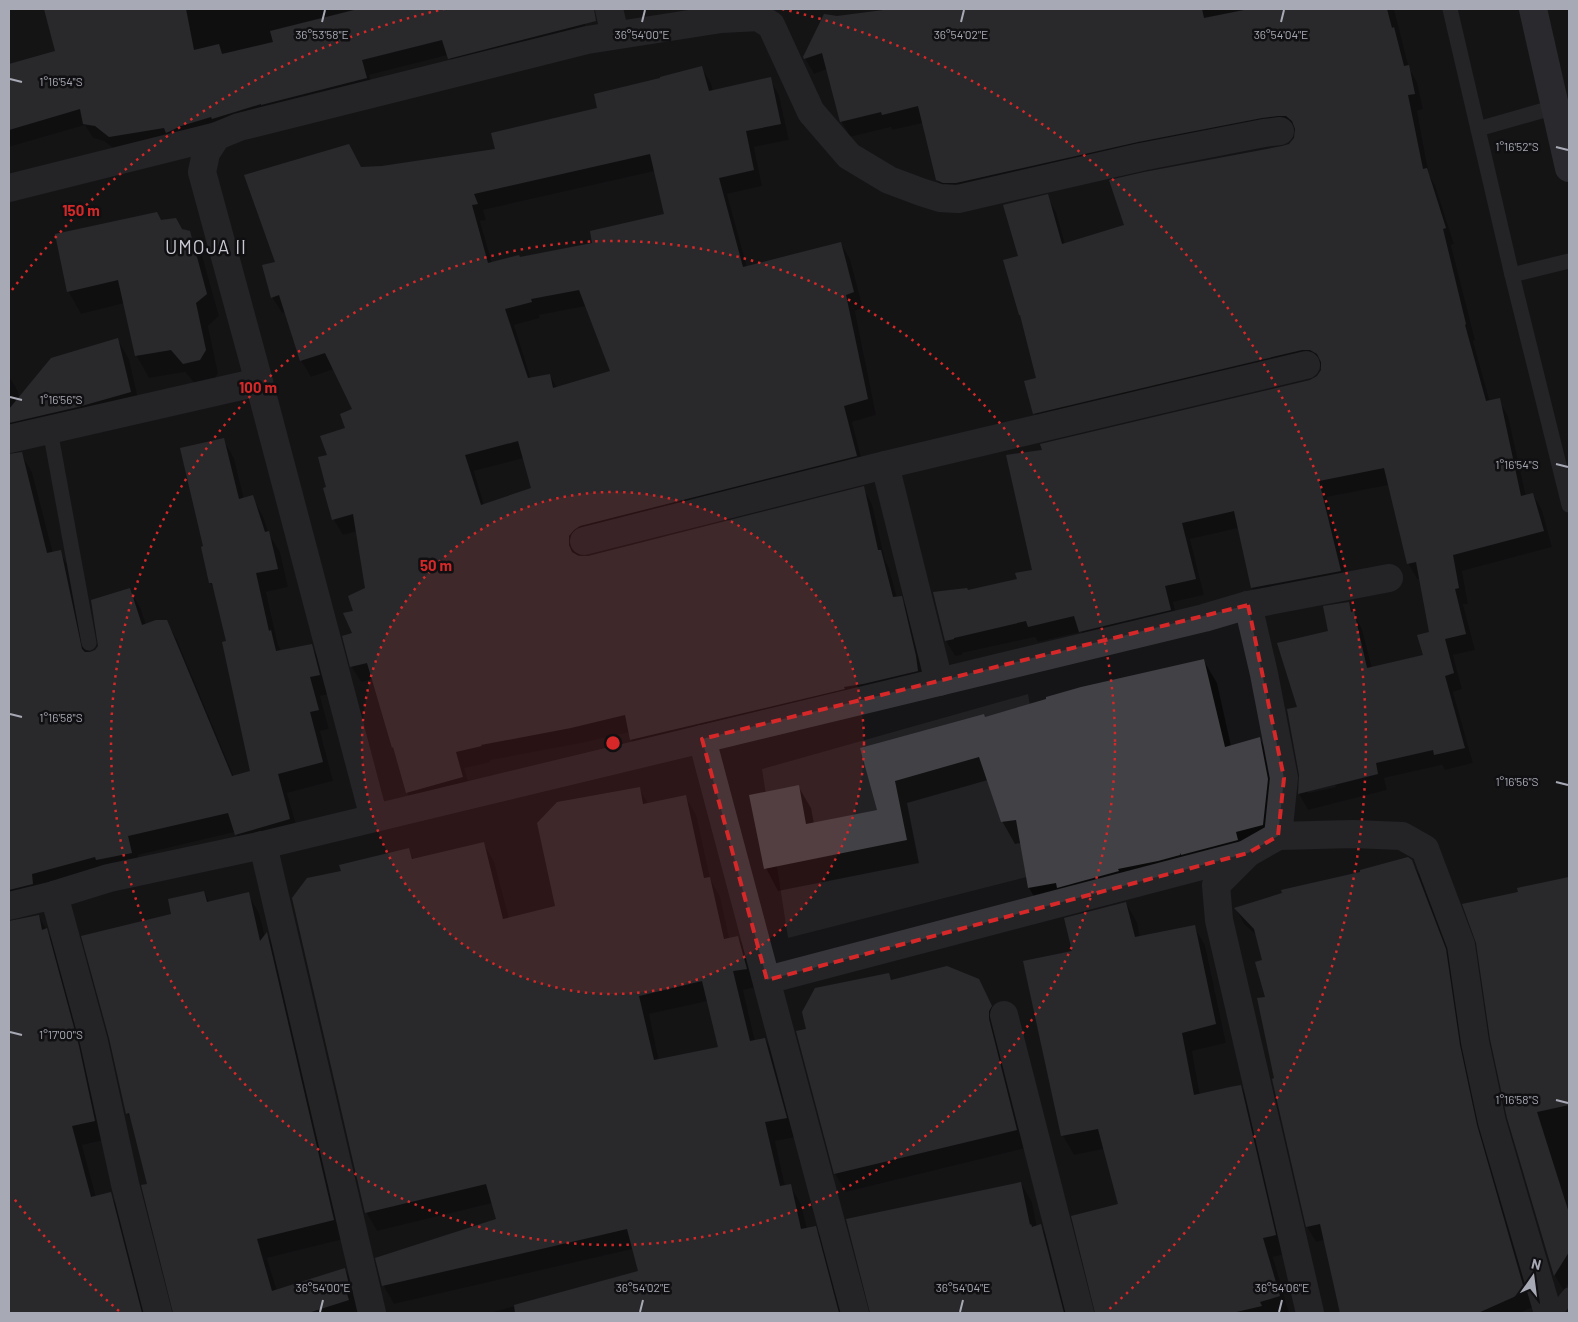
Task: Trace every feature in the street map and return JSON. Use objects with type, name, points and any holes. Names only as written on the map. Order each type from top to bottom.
[{"type":"main road","points":[[1533,9],[1569,168]]},
{"type":"street","points":[[609,9],[615,35]]},
{"type":"street","points":[[9,188],[217,136],[239,127],[586,40],[721,19],[758,18],[772,25],[812,112],[849,156],[889,180],[940,198],[958,199],[1141,157],[1264,133],[1280,132]]},
{"type":"street","points":[[217,136],[206,153],[202,172],[260,382],[374,818]]},
{"type":"street","points":[[584,541],[885,465],[1306,365]]},
{"type":"street","points":[[9,439],[260,382]]},
{"type":"street","points":[[885,465],[939,682]]},
{"type":"street","points":[[9,906],[54,895],[109,878],[263,845],[1194,620],[1248,605],[1389,578]]},
{"type":"street","points":[[1248,605],[1264,674],[1284,778],[1278,836]]},
{"type":"street","points":[[702,739],[855,1313]]},
{"type":"street","points":[[767,980],[1248,853],[1278,836],[1353,834],[1402,836],[1425,849],[1461,945],[1474,1042],[1492,1122],[1548,1313]]},
{"type":"street","points":[[263,845],[372,1313]]},
{"type":"street","points":[[1248,853],[1216,885],[1219,920],[1310,1313]]},
{"type":"street","points":[[54,895],[94,1042],[125,1184],[158,1313]]},
{"type":"street","points":[[1004,1015],[1080,1313]]},
{"type":"lane","points":[[1450,9],[1512,275],[1569,505]]},
{"type":"lane","points":[[1478,129],[1555,107]]},
{"type":"lane","points":[[1512,275],[1569,261]]},
{"type":"lane","points":[[50,430],[89,643]]},
{"type":"lane","points":[[1555,1313],[1569,1294]]},
{"type":"highlighted area","points":[[1248,605],[1284,778],[1281,823],[1278,836],[1248,853],[767,980],[702,739]]},
{"type":"shaded area","points":[[1028,694],[1058,869],[788,938],[762,769]]},
{"type":"building","points":[[44,9],[186,9],[194,50],[219,44],[222,54],[273,42],[270,31],[358,9],[594,9],[596,21],[448,59],[442,40],[362,60],[367,78],[261,104],[212,119],[211,117],[181,126],[166,133],[164,128],[109,137],[95,126],[83,124],[80,109],[9,130],[9,64],[55,51]]},
{"type":"building","points":[[891,9],[1202,9],[1204,18],[1249,9],[1387,9],[1392,28],[1394,27],[1404,66],[1409,65],[1415,94],[1408,95],[1423,169],[1427,168],[1446,228],[1443,229],[1465,325],[1486,401],[1500,398],[1521,496],[1533,493],[1544,531],[1453,555],[1459,588],[1455,589],[1466,634],[1445,639],[1454,673],[1445,676],[1465,748],[1434,755],[1433,750],[1376,763],[1378,774],[1298,794],[1299,775],[1287,709],[1297,707],[1277,643],[1328,631],[1323,606],[1349,602],[1351,612],[1354,611],[1367,668],[1423,655],[1417,635],[1429,632],[1416,562],[1407,564],[1384,468],[1319,481],[1341,571],[1251,588],[1234,511],[1182,523],[1196,579],[1165,586],[1171,610],[1079,632],[1074,616],[1028,627],[1026,621],[945,641],[933,592],[967,588],[968,590],[1017,579],[1015,573],[1032,570],[1006,455],[1042,450],[1040,444],[1310,380],[1317,376],[1321,370],[1321,362],[1317,354],[1310,350],[1302,350],[1033,414],[1024,381],[1036,378],[1020,315],[1003,260],[1018,256],[1003,205],[1048,194],[1062,244],[1124,225],[1109,180],[1282,146],[1289,144],[1294,138],[1295,129],[1292,121],[1286,116],[1262,118],[1138,142],[956,183],[943,183],[936,180],[918,106],[882,115],[881,112],[840,122],[822,53],[804,59],[803,57],[824,14],[837,16]]},
{"type":"building","points":[[702,66],[709,91],[771,77],[781,124],[746,131],[754,170],[719,178],[743,267],[841,242],[854,292],[846,295],[868,399],[844,406],[857,456],[580,526],[569,536],[569,545],[572,552],[579,556],[588,556],[864,486],[878,550],[881,550],[893,597],[902,596],[918,671],[844,687],[845,689],[630,740],[625,715],[571,728],[481,745],[456,752],[463,777],[406,793],[367,663],[350,667],[342,636],[352,633],[343,613],[353,611],[348,596],[365,588],[353,514],[332,520],[323,488],[326,487],[318,457],[327,455],[320,436],[345,428],[340,414],[352,409],[325,353],[300,361],[279,295],[271,298],[262,265],[275,262],[244,175],[349,144],[361,167],[382,166],[495,149],[491,133],[597,108],[594,94]],"holes":[[[650,154],[664,214],[590,231],[592,243],[520,257],[519,255],[488,263],[472,205],[478,204],[474,194]],[[579,290],[610,371],[553,388],[550,374],[528,378],[505,309],[532,302],[531,299]],[[518,441],[531,488],[481,505],[465,455]]]},
{"type":"building","points":[[157,212],[161,220],[176,218],[182,229],[190,231],[207,294],[196,303],[206,350],[200,360],[183,364],[171,350],[135,356],[118,280],[67,292],[55,234]]},
{"type":"building","points":[[118,338],[131,392],[9,423],[9,409],[51,358]]},
{"type":"building","points":[[224,438],[239,499],[253,495],[265,532],[269,531],[278,569],[256,573],[269,631],[271,630],[276,651],[312,644],[320,675],[310,677],[319,710],[310,712],[323,762],[278,774],[290,819],[235,835],[228,813],[128,836],[132,853],[96,860],[95,857],[32,874],[33,884],[9,890],[9,454],[22,452],[47,553],[61,550],[82,649],[85,652],[90,652],[98,646],[91,600],[130,588],[142,625],[156,620],[167,620],[232,776],[250,771],[222,642],[226,641],[212,583],[209,583],[201,547],[203,546],[180,448]]},
{"type":"building","points":[[1204,659],[1225,747],[1260,737],[1268,779],[1263,825],[1236,832],[1238,840],[1181,855],[1180,853],[1180,855],[1158,861],[1118,869],[1119,871],[1057,888],[1056,883],[1028,888],[1016,820],[1001,822],[979,757],[895,781],[907,840],[764,869],[749,795],[799,785],[806,824],[877,810],[860,748],[984,714],[985,717],[1081,687]]},
{"type":"building","points":[[640,787],[643,804],[686,795],[704,878],[710,877],[724,939],[738,936],[747,969],[733,971],[750,1041],[765,1038],[787,1118],[765,1122],[780,1186],[791,1184],[801,1229],[816,1226],[839,1313],[515,1313],[514,1305],[638,1271],[627,1229],[382,1286],[375,1258],[496,1219],[486,1184],[365,1213],[292,898],[307,878],[341,871],[339,865],[409,848],[412,859],[484,842],[503,919],[555,906],[537,823],[557,802]],"holes":[[[702,981],[718,1047],[654,1060],[639,996]]]},
{"type":"building","points":[[1408,857],[1412,860],[1446,949],[1460,1045],[1477,1125],[1525,1292],[1478,1313],[1340,1313],[1320,1224],[1306,1227],[1272,1079],[1274,1078],[1257,998],[1265,997],[1255,962],[1262,960],[1254,929],[1234,908],[1282,893],[1281,890],[1360,872],[1360,870]]},
{"type":"building","points":[[1569,877],[1569,1105],[1537,1112],[1569,1213],[1569,1252],[1554,1276],[1507,1118],[1490,1039],[1476,943],[1462,904],[1518,892],[1517,888]]},
{"type":"building","points":[[204,891],[207,902],[249,892],[260,941],[267,932],[334,1220],[257,1239],[272,1291],[345,1268],[351,1293],[347,1294],[349,1300],[308,1313],[173,1313],[141,1185],[147,1184],[129,1113],[126,1114],[109,1038],[81,936],[171,914],[168,899]]},
{"type":"building","points":[[1126,902],[1135,937],[1195,925],[1216,1024],[1182,1033],[1194,1095],[1241,1085],[1276,1235],[1263,1238],[1280,1296],[1260,1302],[1262,1306],[1232,1313],[1095,1313],[1071,1216],[1118,1204],[1098,1129],[1061,1136],[1023,961],[1072,951],[1064,918]]},
{"type":"building","points":[[39,915],[42,930],[47,928],[79,1046],[95,1121],[72,1126],[91,1197],[111,1192],[142,1313],[9,1313],[9,921]]},
{"type":"building","points":[[947,966],[979,979],[992,1006],[989,1011],[989,1019],[1017,1130],[834,1174],[796,1031],[806,1029],[802,1012],[815,988],[889,973],[891,980]]},
{"type":"building","points":[[1021,1182],[1030,1225],[1032,1227],[1041,1224],[1064,1313],[870,1313],[846,1219]]},
{"type":"district","name":"UMOJA II","points":[[206,246]]}]
